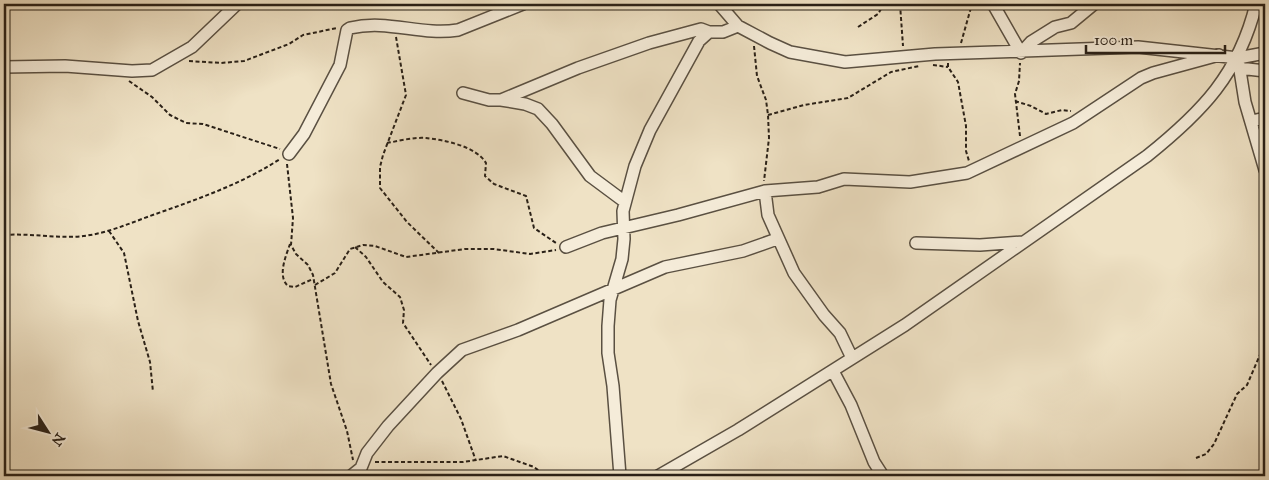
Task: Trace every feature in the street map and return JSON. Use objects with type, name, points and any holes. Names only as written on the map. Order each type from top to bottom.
[{"type":"street","points":[[4,67],[81,66],[145,71],[165,64],[192,47],[237,4]]},
{"type":"street","points":[[289,154],[304,134],[340,65],[347,30],[357,26],[380,24],[436,32],[458,30],[523,4]]},
{"type":"street","points":[[719,4],[742,29],[790,52],[845,62],[935,54],[1021,53],[1138,48],[1219,55],[1265,71]]},
{"type":"street","points":[[993,4],[1021,53]]},
{"type":"street","points":[[1021,53],[1031,42],[1055,27],[1071,23],[1094,4]]},
{"type":"street","points":[[658,476],[905,326],[998,262],[1023,242],[1096,194],[1183,128],[1239,63],[1256,4]]},
{"type":"street","points":[[501,100],[578,68],[649,43],[701,29],[709,32],[723,32],[742,29]]},
{"type":"street","points":[[620,476],[614,386],[608,353],[609,306],[622,260],[625,202],[635,166],[650,130],[699,41],[709,32]]},
{"type":"street","points":[[1239,63],[1265,53]]},
{"type":"street","points":[[566,248],[602,232],[765,191],[818,187],[844,179],[921,181],[975,170],[1089,114],[1127,87],[1153,73],[1219,55]]},
{"type":"street","points":[[1239,63],[1265,170]]},
{"type":"street","points":[[463,93],[538,109],[552,124],[590,176],[625,202]]},
{"type":"street","points":[[1252,121],[1265,118]]},
{"type":"street","points":[[765,191],[768,214],[794,273],[824,315],[840,333],[852,358]]},
{"type":"street","points":[[357,472],[374,443],[437,373],[458,353],[470,345],[518,330],[665,267],[736,253],[777,238]]},
{"type":"street","points":[[916,243],[980,245],[1023,242]]},
{"type":"street","points":[[833,371],[851,405],[874,462],[883,476]]},
{"type":"path","points":[[858,27],[878,14],[884,4]]},
{"type":"path","points":[[900,4],[904,57]]},
{"type":"path","points":[[972,4],[964,38],[950,55],[948,67],[958,82],[966,126],[967,157],[975,170]]},
{"type":"path","points":[[396,26],[396,42],[406,95],[386,143],[380,167],[380,188],[407,222],[439,253]]},
{"type":"path","points":[[183,62],[238,62],[289,44],[304,35],[336,28],[347,30]]},
{"type":"path","points":[[742,29],[754,47],[757,76],[766,100],[769,138],[764,170],[765,191]]},
{"type":"path","points":[[1021,53],[1015,101],[1018,114],[1018,131],[1024,146]]},
{"type":"path","points":[[768,115],[804,105],[848,98],[892,72],[921,66]]},
{"type":"path","points":[[928,66],[948,67]]},
{"type":"path","points":[[118,70],[177,119],[190,124],[203,124],[261,141],[289,154]]},
{"type":"path","points":[[1015,101],[1031,106],[1046,114],[1062,110],[1089,114]]},
{"type":"path","points":[[386,143],[426,138],[451,143],[482,156],[486,163],[485,176],[494,184],[526,196],[531,220],[536,231],[566,248]]},
{"type":"path","points":[[4,234],[34,233],[73,237],[110,231],[214,193],[264,170],[289,154]]},
{"type":"path","points":[[289,154],[287,163],[293,218],[290,244],[282,274],[285,283],[288,286],[294,287],[313,279]]},
{"type":"path","points":[[110,231],[124,253],[138,322],[150,362],[153,392]]},
{"type":"path","points":[[290,244],[293,251],[308,265],[315,285],[329,377],[347,431],[357,472],[367,463],[376,462],[476,462],[496,456],[508,456],[546,476]]},
{"type":"path","points":[[315,285],[331,276],[346,252],[354,247],[375,246],[406,257],[483,249],[530,254],[566,248]]},
{"type":"path","points":[[354,247],[366,257],[383,282],[400,297],[404,310],[403,323],[437,373],[454,403],[476,462]]},
{"type":"path","points":[[1196,458],[1206,454],[1214,444],[1234,400],[1247,385],[1265,343]]}]
